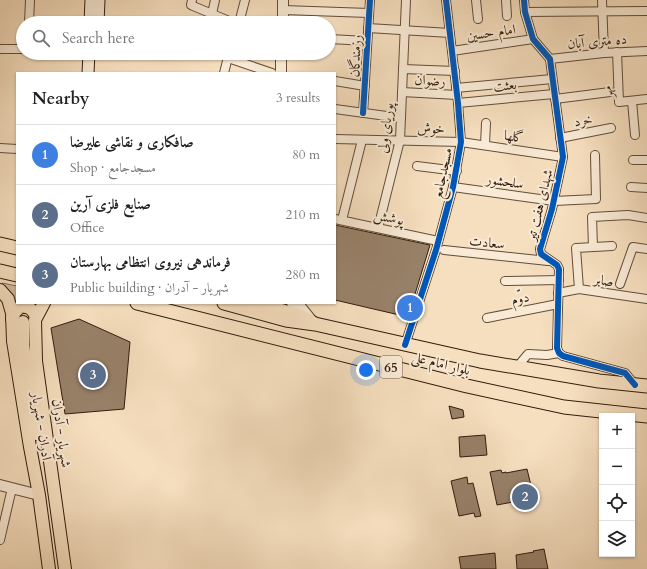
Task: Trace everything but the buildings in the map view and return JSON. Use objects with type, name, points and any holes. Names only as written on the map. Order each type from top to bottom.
[{"type":"highway","points":[[0,244],[16,248]]},
{"type":"highway","name":"بلوار امام علی","points":[[141,304],[487,390],[564,407],[647,416]]},
{"type":"highway","name":"بلوار امام علی","points":[[228,304],[286,320],[315,324],[480,361],[599,381],[641,385]]},
{"type":"main road","points":[[90,16],[91,0]]},
{"type":"main road","points":[[98,16],[99,0]]},
{"type":"main road","points":[[88,72],[89,60]]},
{"type":"main road","points":[[96,60],[96,72]]},
{"type":"main road","name":"آدران - شهریار","points":[[0,290],[8,299],[18,320],[13,341],[39,495],[49,569]]},
{"type":"main road","name":"شهریار - آدران","points":[[43,304],[35,320],[36,361],[65,569]]},
{"type":"main road","points":[[260,304],[299,315],[315,324]]},
{"type":"main road","points":[[18,320],[15,312],[20,306],[29,307],[32,309],[36,317]]},
{"type":"street","points":[[29,16],[30,0]]},
{"type":"street","points":[[192,0],[191,5],[217,16]]},
{"type":"street","points":[[212,14],[215,0]]},
{"type":"street","points":[[241,16],[245,0]]},
{"type":"street","name":"رزمندگان","points":[[363,113],[370,0]]},
{"type":"street","name":"پوریای ولی","points":[[378,228],[400,140],[406,0]]},
{"type":"street","name":"مسجدجامع","points":[[405,345],[438,241],[453,187],[461,142],[455,72],[446,0]]},
{"type":"street","points":[[476,0],[478,19]]},
{"type":"street","points":[[506,0],[507,16]]},
{"type":"street","points":[[524,0],[525,12],[533,39],[550,59]]},
{"type":"street","points":[[602,0],[604,53]]},
{"type":"street","points":[[282,16],[283,5],[369,13]]},
{"type":"street","points":[[525,12],[602,13],[647,11]]},
{"type":"street","points":[[368,28],[450,33]]},
{"type":"street","name":"امام حسین","points":[[452,51],[533,39]]},
{"type":"street","points":[[336,40],[368,41]]},
{"type":"street","points":[[0,49],[16,49]]},
{"type":"street","name":"ده متری آبان","points":[[550,59],[604,53],[647,51]]},
{"type":"street","name":"مهر","points":[[617,52],[619,102],[647,99]]},
{"type":"street","name":"شهدای هفت تیر","points":[[550,59],[563,157],[554,201],[540,249],[541,254],[557,265],[559,269],[557,348],[559,353]]},
{"type":"street","points":[[224,72],[227,60]]},
{"type":"street","points":[[240,60],[270,72]]},
{"type":"street","points":[[281,72],[282,60]]},
{"type":"street","points":[[403,69],[455,72]]},
{"type":"street","name":"رضوان","points":[[402,92],[457,92],[552,79]]},
{"type":"street","points":[[336,81],[365,86]]},
{"type":"street","name":"بعثت","points":[[458,103],[610,92]]},
{"type":"street","points":[[632,101],[635,135]]},
{"type":"street","points":[[336,109],[401,118]]},
{"type":"street","points":[[485,145],[486,123]]},
{"type":"street","name":"خرد","points":[[560,138],[611,128]]},
{"type":"street","name":"خوش","points":[[336,139],[461,142]]},
{"type":"street","points":[[339,220],[362,140]]},
{"type":"street","name":"گلها","points":[[461,142],[563,157]]},
{"type":"street","points":[[0,148],[16,149]]},
{"type":"street","name":"سلحشور","points":[[453,187],[554,201],[596,199],[596,155]]},
{"type":"street","points":[[633,160],[647,160]]},
{"type":"street","points":[[417,166],[456,171]]},
{"type":"street","points":[[631,187],[647,188]]},
{"type":"street","points":[[593,247],[592,218],[628,215],[647,218]]},
{"type":"street","name":"پوشش","points":[[339,220],[438,241]]},
{"type":"street","points":[[579,289],[576,248],[612,246]]},
{"type":"street","points":[[620,284],[633,246],[647,249]]},
{"type":"street","name":"سعادت","points":[[444,250],[550,261]]},
{"type":"street","points":[[506,281],[559,280]]},
{"type":"street","name":"صابر","points":[[558,293],[579,289],[647,298]]},
{"type":"street","points":[[295,304],[300,306],[315,324]]},
{"type":"street","name":"دوّم","points":[[487,318],[558,304]]},
{"type":"street","points":[[517,367],[528,354],[547,355],[559,353],[563,356],[625,373],[641,385]]},
{"type":"street","points":[[0,485],[39,495]]},
{"type":"street","points":[[0,540],[12,488]]},
{"type":"shaded area","points":[[2,283],[16,286],[16,303],[12,305]]},
{"type":"cycle path","points":[[363,113],[370,0]]},
{"type":"cycle path","points":[[405,345],[436,250],[453,187],[461,142],[446,0]]},
{"type":"cycle path","points":[[524,0],[525,12],[533,39],[550,59],[563,157],[552,209],[540,249],[541,254],[557,265],[559,269],[557,348],[559,353],[563,356],[625,373],[635,385]]},
{"type":"place","name":"صافکاری و نقاشی عليرضا","points":[[410,308]]},
{"type":"place","name":"فرماندهی نیروی انتظامی بهارستان","points":[[93,375]]},
{"type":"place","name":"صنایع فلزی آرین","points":[[525,497]]}]
